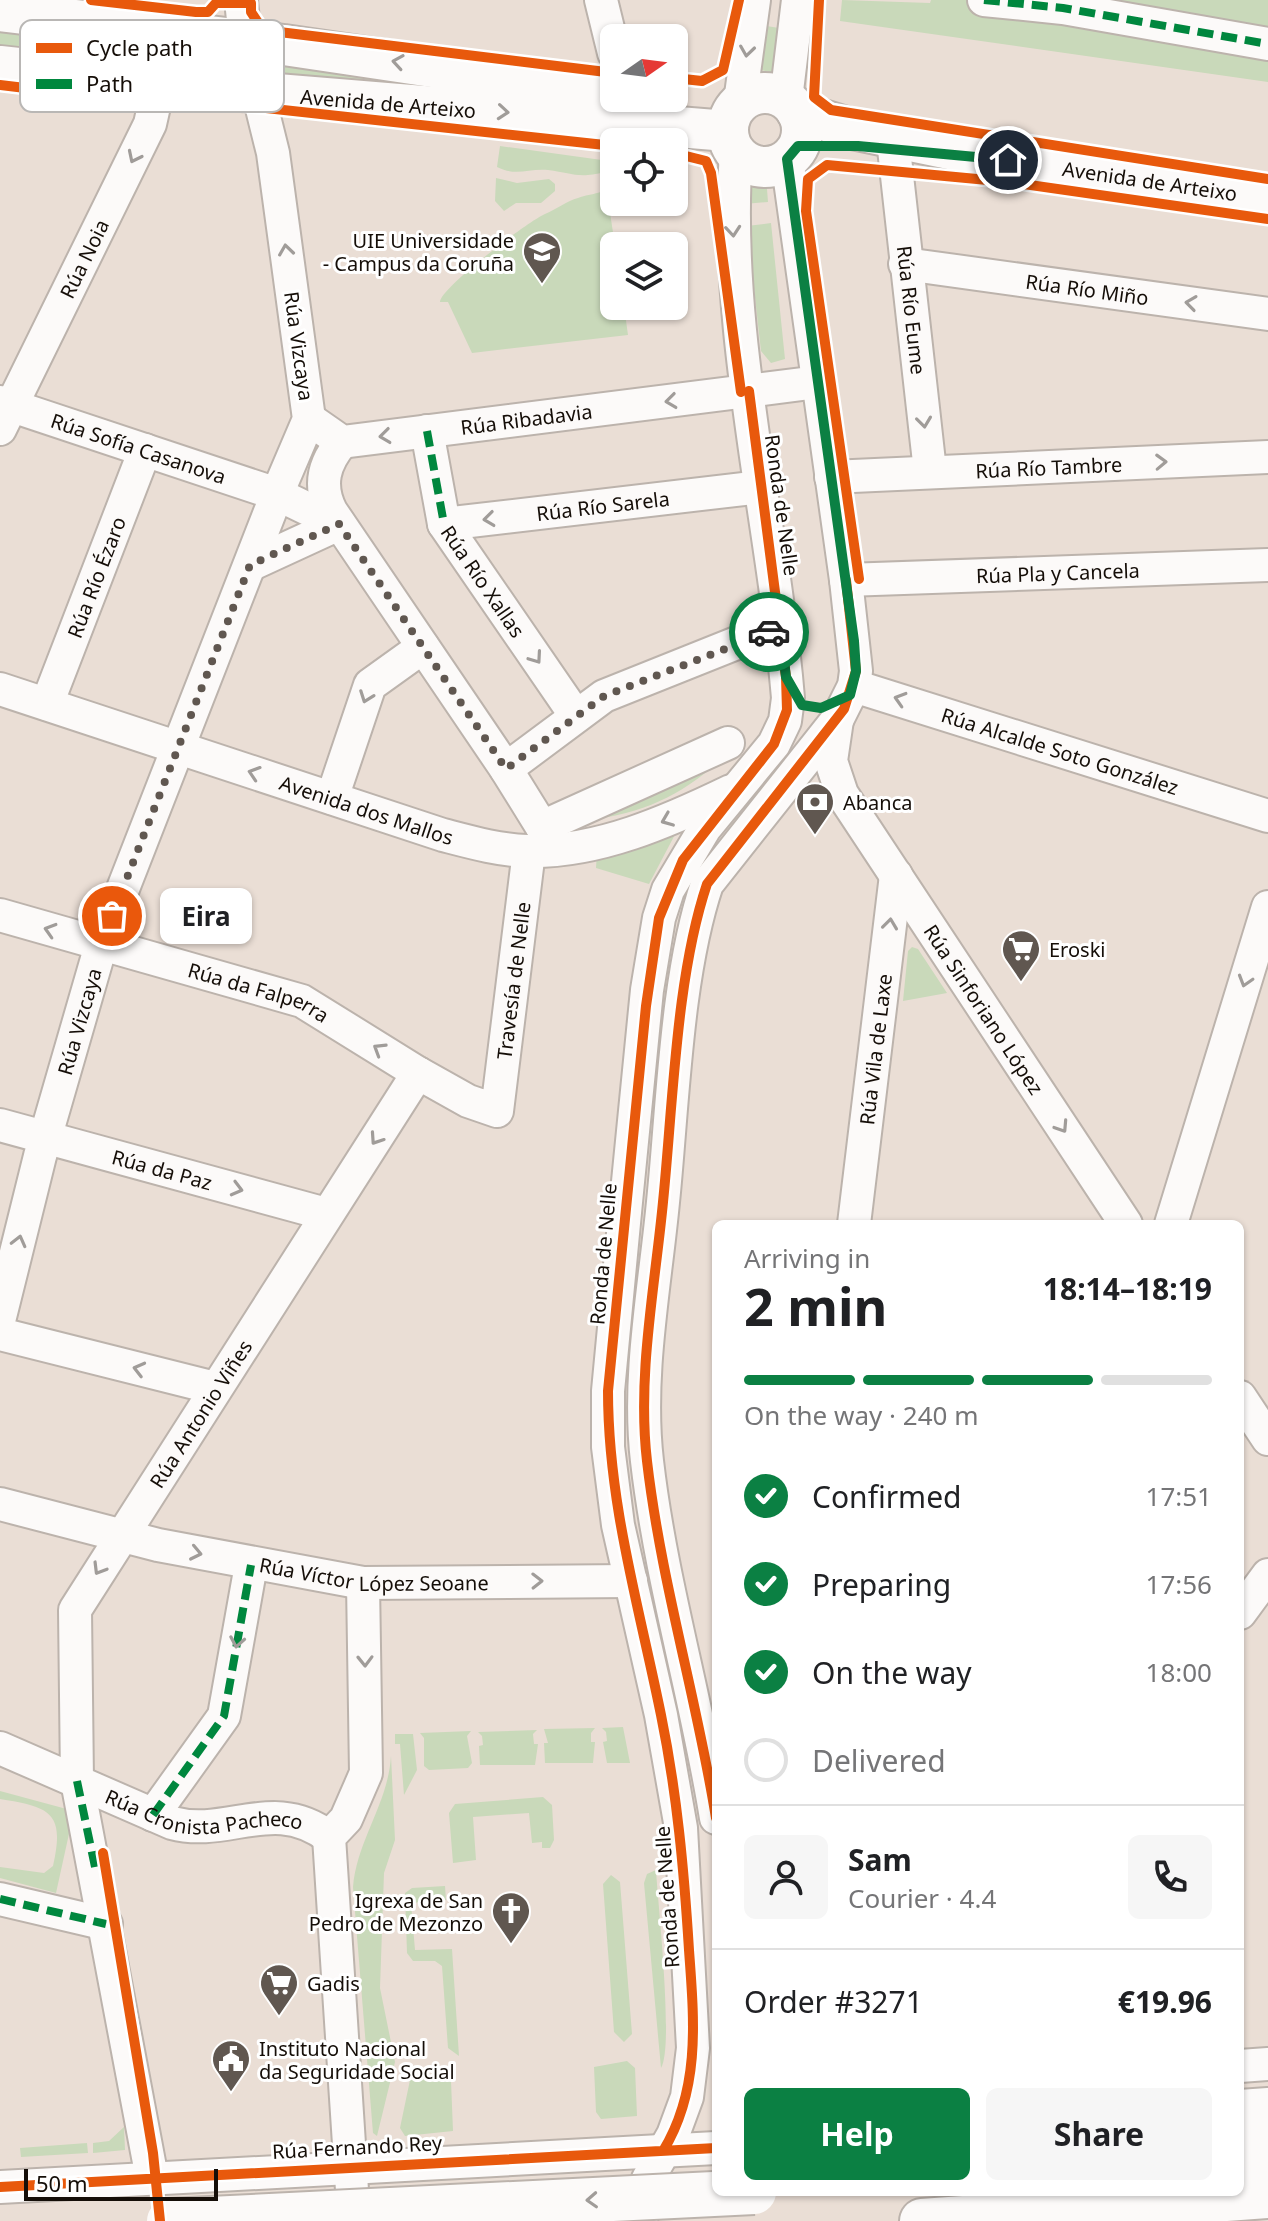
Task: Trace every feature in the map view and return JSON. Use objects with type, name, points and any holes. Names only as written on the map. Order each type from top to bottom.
[{"type":"highway","points":[[1244,2128],[1268,2124]]},
{"type":"highway","points":[[1244,2166],[1268,2164]]},
{"type":"highway","points":[[169,2221],[712,2194]]},
{"type":"highway","points":[[922,2221],[1268,2196]]},
{"type":"main road","name":"Avenida de Arteixo","points":[[0,11],[76,20]]},
{"type":"main road","name":"Avenida de Arteixo","points":[[284,46],[600,92]]},
{"type":"main road","name":"Avenida de Arteixo","points":[[0,66],[20,68]]},
{"type":"main road","points":[[688,112],[734,124],[755,165],[766,167],[792,129],[763,92],[734,124]]},
{"type":"main road","name":"Avenida de Arteixo","points":[[284,93],[734,124]]},
{"type":"main road","name":"Avenida de Arteixo","points":[[792,129],[894,149],[983,156]]},
{"type":"main road","name":"Avenida de Arteixo","points":[[792,129],[852,129],[983,156],[1268,198]]},
{"type":"street","name":"Rúa Vizcaya","points":[[241,0],[243,20]]},
{"type":"street","points":[[601,0],[607,24]]},
{"type":"street","name":"Ronda de Nelle","points":[[641,2221],[648,2179],[687,2097],[693,2048],[691,1971],[681,1828],[615,1504],[608,1447],[608,1391],[647,990],[659,918],[683,860],[737,787],[774,744],[785,721],[786,677],[749,391],[732,221],[734,124],[754,0]]},
{"type":"street","points":[[712,1792],[655,1520],[646,1457],[644,1395],[681,1025],[698,911],[707,884],[847,700],[856,656],[818,382],[792,129],[798,0]]},
{"type":"street","points":[[984,0],[1063,4],[1268,44]]},
{"type":"street","name":"Rúa Noia","points":[[4,412],[150,124],[153,112]]},
{"type":"street","name":"Rúa Vizcaya","points":[[0,1317],[46,1137],[101,945],[309,419],[273,153],[263,112]]},
{"type":"street","name":"Rúa Río Eume","points":[[894,149],[930,471]]},
{"type":"street","name":"Rúa Río Miño","points":[[905,264],[1268,314]]},
{"type":"street","points":[[749,391],[818,382]]},
{"type":"street","name":"Rúa Ribadavia","points":[[342,442],[749,391]]},
{"type":"street","name":"Rúa Sofía Casanova","points":[[4,412],[145,450],[277,494],[339,524]]},
{"type":"street","points":[[309,419],[342,442],[329,457],[324,473],[324,498],[506,769],[542,842],[728,743]]},
{"type":"street","name":"Rúa Río Xallas","points":[[427,431],[444,524],[576,716]]},
{"type":"street","name":"Rúa Río Ézaro","points":[[47,704],[145,450]]},
{"type":"street","name":"Rúa Río Tambre","points":[[831,477],[1268,457]]},
{"type":"street","name":"Rúa Río Sarela","points":[[444,524],[761,487]]},
{"type":"street","points":[[250,565],[339,524]]},
{"type":"street","name":"Rúa Pla y Cancela","points":[[846,580],[1268,565]]},
{"type":"street","points":[[506,769],[604,696],[759,634],[780,629]]},
{"type":"street","points":[[332,798],[370,685],[423,647]]},
{"type":"street","points":[[786,677],[795,697],[808,708],[847,700]]},
{"type":"street","name":"Avenida dos Mallos","points":[[0,689],[443,835],[494,848],[652,826],[737,787]]},
{"type":"street","name":"Rúa Sinforiano López","points":[[847,700],[831,761],[842,794],[1123,1220]]},
{"type":"street","name":"Rúa Alcalde Soto González","points":[[847,700],[1268,816]]},
{"type":"street","points":[[778,791],[811,779],[829,783],[842,794]]},
{"type":"street","name":"Travesía de Nelle","points":[[497,1111],[542,842]]},
{"type":"street","name":"Rúa Vila de Laxe","points":[[854,1220],[896,875]]},
{"type":"street","points":[[1172,1220],[1268,907]]},
{"type":"street","name":"Rúa da Falperra","points":[[0,915],[302,1001],[418,1073],[468,1101],[497,1111]]},
{"type":"street","name":"Rúa Antonio Viñes","points":[[152,2178],[77,1781],[75,1610],[418,1073]]},
{"type":"street","name":"Rúa da Paz","points":[[0,1125],[326,1214]]},
{"type":"street","points":[[0,1334],[215,1388]]},
{"type":"street","points":[[1244,1403],[1268,1439]]},
{"type":"street","name":"Rúa Víctor López Seoane","points":[[0,1504],[120,1536],[251,1565],[363,1583],[631,1581]]},
{"type":"street","points":[[153,1815],[224,1716],[251,1565]]},
{"type":"street","points":[[1244,1608],[1268,1575]]},
{"type":"street","points":[[354,2221],[329,1837],[346,1819],[366,1773],[363,1583]]},
{"type":"street","name":"Rúa Cronista Pacheco","points":[[0,1748],[181,1826],[274,1817],[310,1822],[329,1837]]},
{"type":"street","points":[[0,1899],[106,1924]]},
{"type":"street","points":[[1244,2066],[1268,2064]]},
{"type":"street","points":[[1244,2106],[1268,2104]]},
{"type":"street","name":"Rúa Fernando Rey","points":[[0,2187],[712,2148]]},
{"type":"street","name":"Rúa Fernando Rey","points":[[256,2171],[283,2190],[299,2221]]},
{"type":"street","points":[[741,2196],[742,2221]]},
{"type":"green space","points":[[842,0],[930,3],[931,0],[1268,0],[1268,82],[840,21]]},
{"type":"green space","points":[[0,25],[20,27],[20,51],[0,49]]},
{"type":"green space","points":[[761,25],[779,28],[774,73],[752,68]]},
{"type":"green space","points":[[284,65],[600,102],[600,103],[284,76]]},
{"type":"green space","points":[[500,146],[600,160],[600,173],[588,175],[548,170],[516,172],[497,167]]},
{"type":"green space","points":[[766,176],[768,202],[744,204],[742,178]]},
{"type":"green space","points":[[496,178],[517,183],[549,179],[555,184],[555,191],[541,203],[516,203],[504,211],[495,201]]},
{"type":"green space","points":[[600,192],[600,216],[611,216],[613,232],[600,232],[600,320],[626,320],[628,335],[472,353],[448,302],[440,302],[444,294],[505,241],[536,219],[574,199]]},
{"type":"green space","points":[[771,223],[785,359],[771,363],[761,351],[747,226]]},
{"type":"green space","points":[[735,747],[700,777],[667,798],[631,812],[586,821]]},
{"type":"green space","points":[[680,825],[649,884],[596,868],[597,852]]},
{"type":"green space","points":[[912,947],[918,949],[947,993],[903,1001],[908,951]]},
{"type":"green space","points":[[623,1727],[630,1763],[607,1763],[603,1742],[607,1741],[606,1732],[602,1728]]},
{"type":"green space","points":[[595,1728],[591,1733],[591,1742],[595,1742],[593,1763],[545,1763],[544,1743],[548,1743],[544,1729]]},
{"type":"green space","points":[[537,1730],[533,1734],[534,1744],[538,1744],[535,1765],[480,1765],[479,1746],[483,1745],[478,1732]]},
{"type":"green space","points":[[471,1731],[467,1736],[472,1763],[468,1768],[429,1770],[424,1766],[424,1738],[420,1733]]},
{"type":"green space","points":[[395,1734],[413,1734],[417,1770],[404,1795],[400,1744],[395,1744]]},
{"type":"green space","points":[[391,1756],[395,1840],[384,1873],[380,1988],[395,2062],[377,2136],[373,2133],[353,1887],[360,1853],[389,1773]]},
{"type":"green space","points":[[0,1791],[74,1811],[56,1893],[0,1878],[0,1867],[44,1873],[53,1866],[57,1834],[50,1816],[31,1805],[0,1799]]},
{"type":"green space","points":[[543,1797],[552,1805],[554,1840],[550,1848],[542,1848],[542,1842],[532,1843],[529,1813],[473,1817],[476,1860],[453,1863],[449,1813],[455,1804]]},
{"type":"green space","points":[[656,1870],[666,2005],[665,2055],[661,2068],[644,1883],[647,1874]]},
{"type":"green space","points":[[611,1875],[620,1882],[632,2034],[624,2042],[614,2032],[603,1884]]},
{"type":"green space","points":[[445,1886],[446,1900],[411,1903],[415,1950],[452,1949],[459,2056],[448,2048],[442,1966],[435,1961],[413,1961],[407,1953],[405,1893],[412,1888]]},
{"type":"green space","points":[[627,2061],[635,2068],[637,2116],[601,2119],[596,2112],[594,2067]]},
{"type":"green space","points":[[438,2075],[439,2081],[444,2080],[444,2075],[451,2081],[453,2131],[405,2136],[400,2128],[410,2080]]},
{"type":"green space","points":[[124,2127],[125,2150],[93,2153],[93,2143],[109,2141]]},
{"type":"green space","points":[[87,2143],[88,2153],[21,2157],[20,2148]]},
{"type":"marked path","points":[[984,0],[1063,8],[1268,44]]},
{"type":"marked path","points":[[427,431],[444,524]]},
{"type":"marked path","points":[[153,1815],[224,1716],[251,1565]]},
{"type":"marked path","points":[[77,1781],[95,1867]]},
{"type":"marked path","points":[[0,1899],[106,1924]]},
{"type":"cycle path","points":[[91,0],[196,12],[208,12],[216,3],[251,3],[251,12],[256,20]]},
{"type":"cycle path","points":[[688,80],[702,81],[723,70],[739,0]]},
{"type":"cycle path","points":[[819,0],[814,97],[831,110],[1268,179]]},
{"type":"cycle path","points":[[284,33],[600,71]]},
{"type":"cycle path","points":[[0,85],[20,87]]},
{"type":"cycle path","points":[[284,110],[600,144]]},
{"type":"cycle path","points":[[688,156],[706,161],[711,173],[741,392]]},
{"type":"cycle path","points":[[859,579],[806,211],[808,179],[827,165],[1009,182],[1268,219]]},
{"type":"cycle path","points":[[663,2151],[684,2103],[692,2053],[687,1920],[667,1744],[626,1554],[613,1474],[608,1391],[646,1006],[659,918],[683,860],[774,744],[787,710],[786,677],[749,391]]},
{"type":"cycle path","points":[[712,1797],[661,1551],[644,1429],[648,1331],[677,1041],[688,959],[707,884],[844,709],[856,671],[846,580]]},
{"type":"cycle path","points":[[103,1853],[153,2153],[160,2221]]},
{"type":"cycle path","points":[[0,2187],[712,2148]]},
{"type":"way so far","points":[[112,916],[250,565],[339,524],[506,769],[604,696],[769,632]]},
{"type":"place","name":"UIE Universidade - Campus da Coruña","points":[[542,285]]},
{"type":"place","name":"Abanca","points":[[815,836]]},
{"type":"place","name":"Eira","points":[[112,916]]},
{"type":"place","name":"Eroski","points":[[1021,983]]},
{"type":"place","name":"Igrexa de San Pedro de Mezonzo","points":[[511,1945]]},
{"type":"place","name":"Gadis","points":[[279,2017]]},
{"type":"place","name":"Instituto Nacional da Seguridade Social","points":[[231,2093]]},
{"type":"route","points":[[769,632],[780,629],[786,677],[802,705],[821,708],[850,695],[856,671],[854,641],[787,159],[798,146],[850,146],[1008,160]]}]
